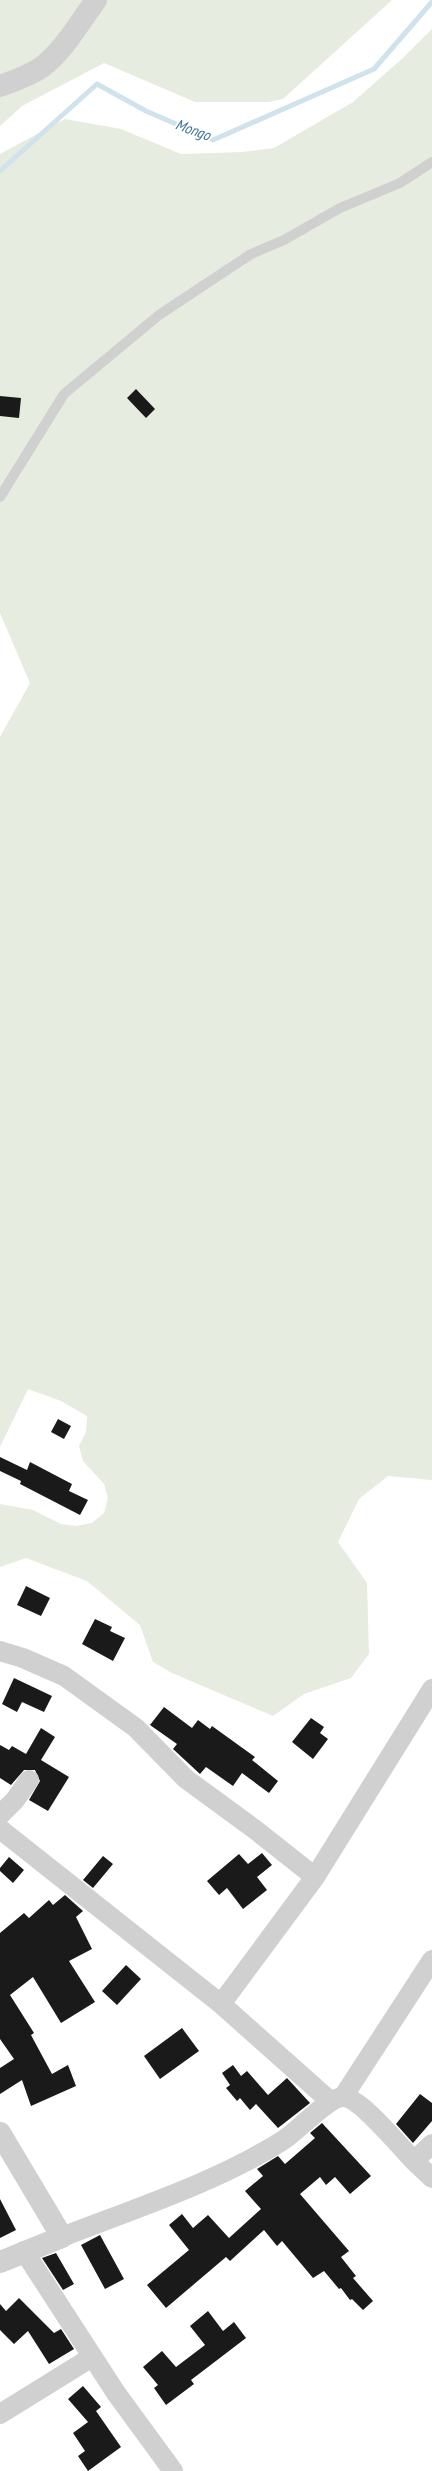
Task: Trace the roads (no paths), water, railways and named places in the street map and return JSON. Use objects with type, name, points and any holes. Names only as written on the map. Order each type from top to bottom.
[{"type":"street","points":[[0,86],[27,76],[42,67],[62,47],[96,0]]},
{"type":"street","points":[[0,1651],[23,1658],[64,1676],[136,1728],[186,1779],[257,1831],[315,1877]]},
{"type":"street","points":[[221,2004],[315,1877],[432,1689]]},
{"type":"street","points":[[3,1813],[29,1780]]},
{"type":"street","points":[[0,1829],[221,2004],[337,2099],[358,2103],[432,2178]]},
{"type":"street","points":[[0,2262],[24,2251],[182,2190],[244,2162],[283,2141],[337,2099],[432,1960]]},
{"type":"street","points":[[0,2133],[62,2237]]},
{"type":"street","points":[[414,2161],[432,2144]]},
{"type":"street","points":[[24,2251],[92,2357],[173,2471]]},
{"type":"street","points":[[0,2414],[92,2357]]},
{"type":"lane","points":[[0,497],[64,394],[159,315],[251,254],[284,240],[340,208],[400,183],[432,162]]},
{"type":"waterway","name":"Mongo","points":[[0,171],[97,84],[146,111],[213,140],[374,69],[432,2]]}]
